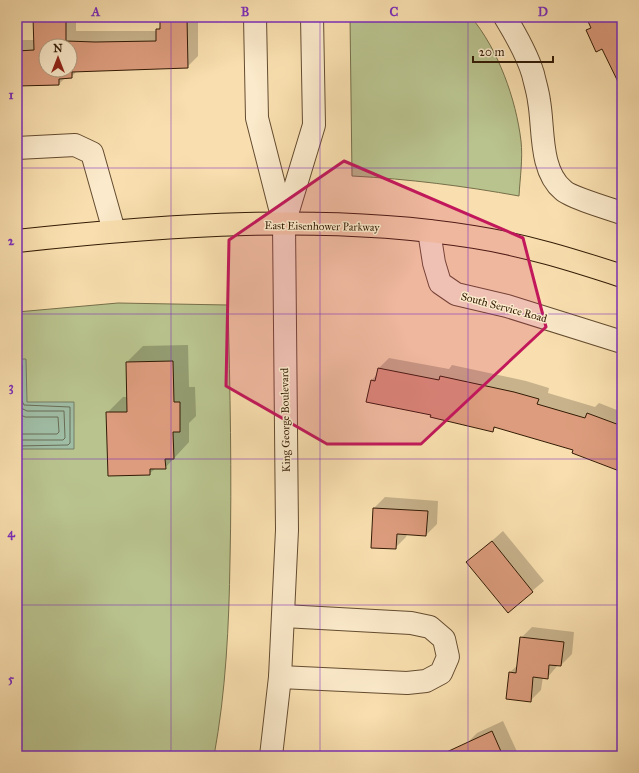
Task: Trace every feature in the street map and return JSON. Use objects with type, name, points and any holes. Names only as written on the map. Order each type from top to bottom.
[{"type":"main road","name":"East Eisenhower Parkway","points":[[17,241],[114,231],[284,224],[398,228],[429,231],[520,246],[565,257],[622,276]]},
{"type":"street","name":"King George Boulevard","points":[[256,17],[256,118],[284,224],[287,530],[280,677],[271,756]]},
{"type":"street","name":"King George Boulevard","points":[[284,224],[314,125],[312,17]]},
{"type":"street","points":[[505,17],[520,42],[532,73],[539,100],[549,167],[556,182],[564,191],[622,214]]},
{"type":"street","points":[[17,148],[75,145],[92,153],[114,231]]},
{"type":"street","name":"South Service Road","points":[[429,231],[434,263],[440,283],[456,294],[507,306],[622,342]]},
{"type":"street","points":[[280,677],[407,683],[426,681],[441,673],[448,657],[444,639],[430,627],[411,623],[284,616]]},
{"type":"highlighted area","points":[[344,161],[523,238],[546,327],[421,444],[327,444],[226,386],[229,240]]},
{"type":"shaded area","points":[[350,17],[471,17],[490,44],[504,75],[515,108],[522,148],[519,196],[436,183],[352,176]]},
{"type":"shaded area","points":[[118,303],[228,305],[231,464],[229,609],[224,683],[214,756],[17,756],[17,312]]},
{"type":"water","points":[[17,359],[26,359],[27,402],[74,402],[74,449],[17,449]]},
{"type":"building","points":[[33,17],[66,17],[66,38],[38,38],[38,78],[72,78],[59,79],[59,85],[17,86],[17,51],[34,50]]},
{"type":"building","points":[[160,17],[187,17],[188,68],[78,72],[78,41],[156,41],[156,29],[160,29]]},
{"type":"building","points":[[586,17],[622,17],[622,90],[602,49],[596,52],[586,30],[591,28]]},
{"type":"building","points":[[173,361],[174,402],[180,402],[180,432],[173,432],[174,459],[165,459],[166,469],[150,469],[150,475],[108,476],[106,412],[127,412],[126,362]]},
{"type":"building","points":[[378,368],[439,380],[440,376],[514,392],[539,399],[537,404],[585,418],[587,413],[622,426],[622,472],[572,453],[573,450],[494,427],[493,432],[430,417],[431,415],[366,402],[371,380],[375,381]]},
{"type":"building","points":[[373,508],[428,511],[426,536],[397,534],[396,549],[371,548]]},
{"type":"building","points":[[492,541],[533,592],[508,613],[466,562]]},
{"type":"building","points":[[520,637],[564,642],[561,666],[549,665],[548,679],[533,677],[531,702],[506,699],[509,672],[516,673]]},
{"type":"building","points":[[492,731],[503,756],[438,756]]}]
